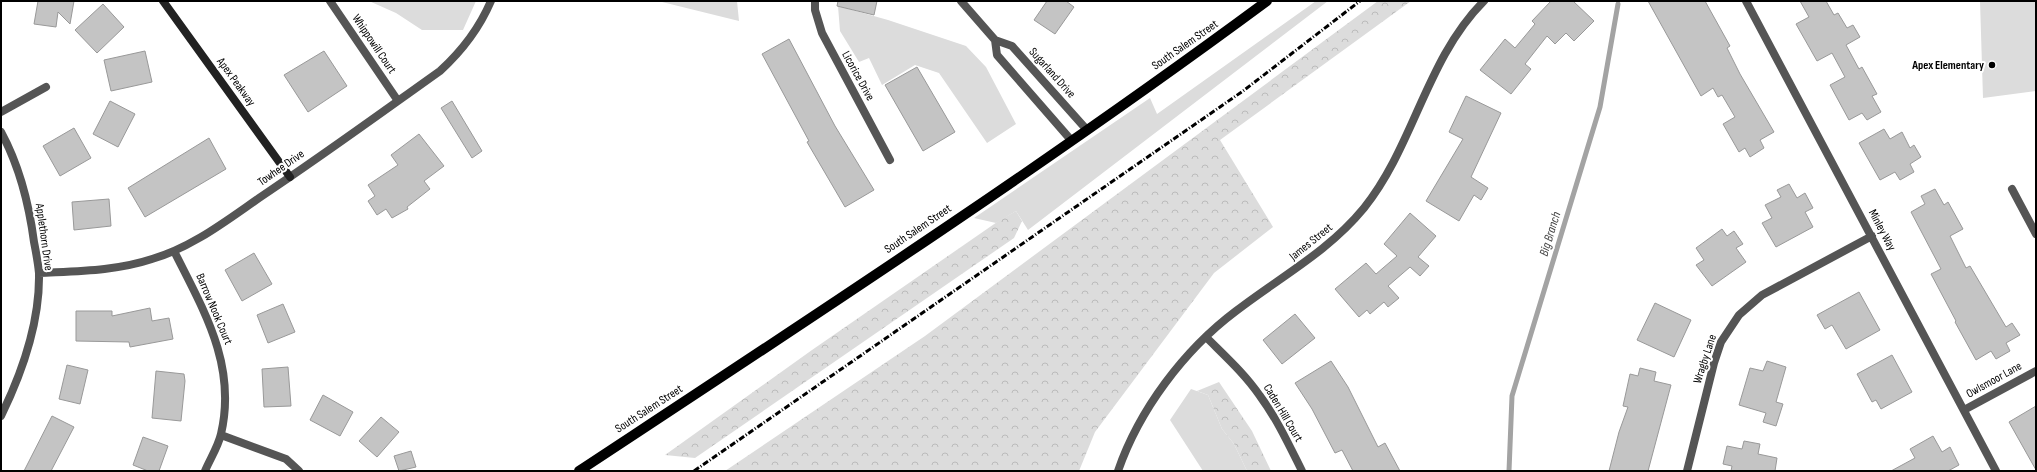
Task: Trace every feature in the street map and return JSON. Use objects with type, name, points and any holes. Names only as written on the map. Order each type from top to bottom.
[{"type":"main road","name":"Apex Peakway","points":[[163,1],[290,178]]},
{"type":"main road","name":"South Salem Street","points":[[579,471],[816,314],[1087,130],[1267,1]]},
{"type":"street","name":"Whippowill Court","points":[[330,1],[398,102]]},
{"type":"street","name":"Towhee Drive","points":[[39,273],[93,270],[126,266],[152,260],[174,251],[204,235],[290,178],[440,71],[457,56],[472,38],[491,1]]},
{"type":"street","name":"Licorice Drive","points":[[815,1],[815,10],[822,33],[890,160]]},
{"type":"street","name":"Sugarland Drive","points":[[962,1],[995,40],[1012,46],[1087,130]]},
{"type":"street","name":"James Street","points":[[1118,471],[1134,436],[1153,403],[1185,359],[1206,337],[1235,311],[1315,256],[1350,224],[1375,193],[1399,153],[1439,65],[1466,23],[1484,1]]},
{"type":"street","name":"Minley Way","points":[[1746,1],[1996,471]]},
{"type":"street","name":"Sugarland Drive","points":[[995,40],[997,55],[1072,140]]},
{"type":"street","points":[[1,112],[46,87]]},
{"type":"street","name":"Applethorn Drive","points":[[1,132],[14,159],[26,193],[39,273],[34,320],[27,349],[13,391],[1,416]]},
{"type":"street","points":[[2012,189],[2036,234]]},
{"type":"street","name":"Wragby Lane","points":[[1687,471],[1714,363],[1721,342],[1731,325],[1746,308],[1762,295],[1872,236]]},
{"type":"street","name":"Barrow Nook Court","points":[[174,251],[210,326],[220,352],[225,375],[225,395],[221,435],[205,471]]},
{"type":"street","name":"Caden Hill Court","points":[[1206,337],[1243,374],[1260,395],[1273,415],[1302,471]]},
{"type":"street","name":"Owlsmoor Lane","points":[[1964,410],[2036,371]]},
{"type":"street","points":[[221,435],[286,459],[299,471]]},
{"type":"green space","points":[[369,1],[476,1],[463,30],[422,30],[396,13]]},
{"type":"green space","points":[[658,1],[737,1],[739,21]]},
{"type":"green space","points":[[1316,1],[1328,1],[1028,230],[1016,211],[996,223],[974,218],[1150,98],[1157,114]]},
{"type":"green space","points":[[1378,1],[1411,1],[1220,140],[1273,227],[1214,273],[1095,432],[1079,471],[725,471],[925,336]]},
{"type":"green space","points":[[1980,1],[2036,1],[2036,91],[1983,98]]},
{"type":"green space","points":[[838,6],[888,20],[966,46],[986,67],[1016,124],[987,143],[939,73],[915,65],[882,85],[869,58],[859,62],[840,31]]},
{"type":"green space","points":[[1016,211],[1022,221],[1014,238],[695,458],[665,455],[812,350],[1000,220]]},
{"type":"green space","points":[[1219,382],[1252,431],[1271,471],[1247,471],[1234,444],[1222,429],[1208,395],[1197,391]]},
{"type":"green space","points":[[1191,389],[1208,395],[1222,429],[1234,444],[1247,471],[1203,471],[1170,420]]},
{"type":"building","points":[[38,1],[74,1],[70,24],[58,12],[56,27],[34,24]]},
{"type":"building","points":[[838,1],[877,1],[874,15],[837,6]]},
{"type":"building","points":[[1047,1],[1066,1],[1074,7],[1055,34],[1034,20]]},
{"type":"building","points":[[1551,1],[1573,1],[1594,21],[1574,41],[1566,33],[1555,44],[1547,36],[1525,64],[1531,69],[1511,94],[1480,70],[1505,39],[1515,48],[1535,24],[1532,21]]},
{"type":"building","points":[[1648,1],[1705,1],[1730,46],[1727,48],[1740,74],[1774,132],[1760,140],[1764,148],[1750,157],[1745,148],[1739,152],[1723,124],[1735,117],[1722,95],[1718,97],[1713,88],[1701,96]]},
{"type":"building","points":[[1800,1],[1826,1],[1834,15],[1838,13],[1847,28],[1853,25],[1860,37],[1846,45],[1859,69],[1862,67],[1877,94],[1872,96],[1881,112],[1867,120],[1862,113],[1849,120],[1830,85],[1845,77],[1832,53],[1817,61],[1796,24],[1809,17]]},
{"type":"building","points":[[103,4],[124,27],[97,53],[75,30]]},
{"type":"building","points":[[789,39],[835,126],[874,190],[845,207],[807,142],[809,141],[762,54]]},
{"type":"building","points":[[145,51],[152,82],[111,91],[104,60]]},
{"type":"building","points":[[324,51],[347,86],[308,112],[284,75]]},
{"type":"building","points":[[917,67],[955,132],[923,151],[885,85]]},
{"type":"building","points":[[1466,96],[1501,113],[1471,177],[1488,188],[1481,200],[1474,195],[1459,221],[1426,201],[1463,139],[1449,132]]},
{"type":"building","points":[[110,101],[135,114],[118,147],[93,134]]},
{"type":"building","points":[[452,101],[482,151],[472,158],[441,108]]},
{"type":"building","points":[[74,128],[91,158],[60,176],[43,146]]},
{"type":"building","points":[[1884,129],[1890,139],[1902,132],[1910,148],[1914,145],[1921,157],[1910,164],[1914,172],[1900,180],[1895,172],[1880,180],[1859,143]]},
{"type":"building","points":[[419,134],[444,166],[424,181],[430,189],[407,207],[408,209],[392,218],[386,209],[377,215],[368,201],[375,196],[368,185],[398,165],[391,155]]},
{"type":"building","points":[[209,138],[226,169],[145,217],[128,188]]},
{"type":"building","points":[[1789,184],[1797,198],[1805,193],[1813,208],[1805,212],[1813,227],[1776,247],[1762,223],[1772,218],[1765,205],[1781,197],[1777,190]]},
{"type":"building","points":[[1935,189],[1944,205],[1948,202],[1963,229],[1950,236],[1966,268],[1970,266],[2006,327],[2012,323],[2020,335],[2006,343],[2010,351],[1996,359],[1991,351],[1976,360],[1931,274],[1941,269],[1911,212],[1925,204],[1921,196]]},
{"type":"building","points":[[109,199],[111,226],[74,230],[72,202]]},
{"type":"building","points":[[1410,213],[1436,236],[1418,257],[1429,266],[1420,276],[1410,267],[1388,286],[1399,298],[1388,307],[1384,302],[1370,314],[1367,310],[1359,317],[1335,289],[1366,263],[1376,274],[1397,256],[1384,244]]},
{"type":"building","points":[[1722,229],[1727,236],[1734,231],[1743,244],[1736,248],[1746,262],[1712,286],[1696,265],[1704,260],[1696,248]]},
{"type":"building","points":[[254,253],[272,284],[242,301],[225,270]]},
{"type":"building","points":[[1859,292],[1880,330],[1846,349],[1832,325],[1825,329],[1817,315]]},
{"type":"building","points":[[1655,303],[1691,320],[1674,357],[1637,340]]},
{"type":"building","points":[[283,304],[295,332],[268,343],[257,315]]},
{"type":"building","points":[[150,308],[152,321],[169,318],[173,339],[130,347],[129,342],[76,341],[76,311],[112,311],[112,316]]},
{"type":"building","points":[[1295,314],[1315,338],[1282,364],[1263,340]]},
{"type":"building","points":[[1892,355],[1912,392],[1881,409],[1876,400],[1872,402],[1857,374]]},
{"type":"building","points":[[1331,361],[1348,387],[1378,447],[1385,443],[1400,471],[1353,471],[1342,450],[1335,453],[1312,409],[1295,383]]},
{"type":"building","points":[[1767,361],[1786,367],[1776,402],[1783,404],[1776,426],[1763,422],[1766,413],[1739,405],[1750,368],[1763,371]]},
{"type":"building","points":[[67,365],[88,370],[80,404],[59,399]]},
{"type":"building","points":[[288,367],[291,406],[264,407],[262,369]]},
{"type":"building","points":[[1640,368],[1656,372],[1654,381],[1671,385],[1648,471],[1609,471],[1619,432],[1628,407],[1623,406],[1630,374],[1638,376]]},
{"type":"building","points":[[156,371],[184,374],[185,381],[181,421],[152,418]]},
{"type":"building","points":[[323,395],[353,412],[340,436],[310,420]]},
{"type":"building","points":[[2036,406],[2036,470],[2009,422]]},
{"type":"building","points":[[52,416],[74,427],[51,471],[24,471]]},
{"type":"building","points":[[381,417],[399,432],[377,457],[359,441]]},
{"type":"building","points":[[1933,436],[1942,452],[1950,447],[1959,465],[1948,471],[1891,471],[1915,458],[1910,449]]},
{"type":"building","points":[[143,437],[168,446],[159,471],[148,471],[133,465]]},
{"type":"building","points":[[1744,441],[1760,444],[1758,454],[1777,458],[1775,471],[1731,471],[1732,466],[1723,464],[1727,446],[1742,449]]},
{"type":"building","points":[[411,451],[416,467],[399,471],[394,456]]},
{"type":"waterway","name":"Big Branch","points":[[1509,471],[1512,396],[1600,107],[1618,4]]},
{"type":"railway","points":[[694,471],[1243,91],[1360,1]]},
{"type":"place","name":"Apex Elementary","points":[[1992,65]]}]
